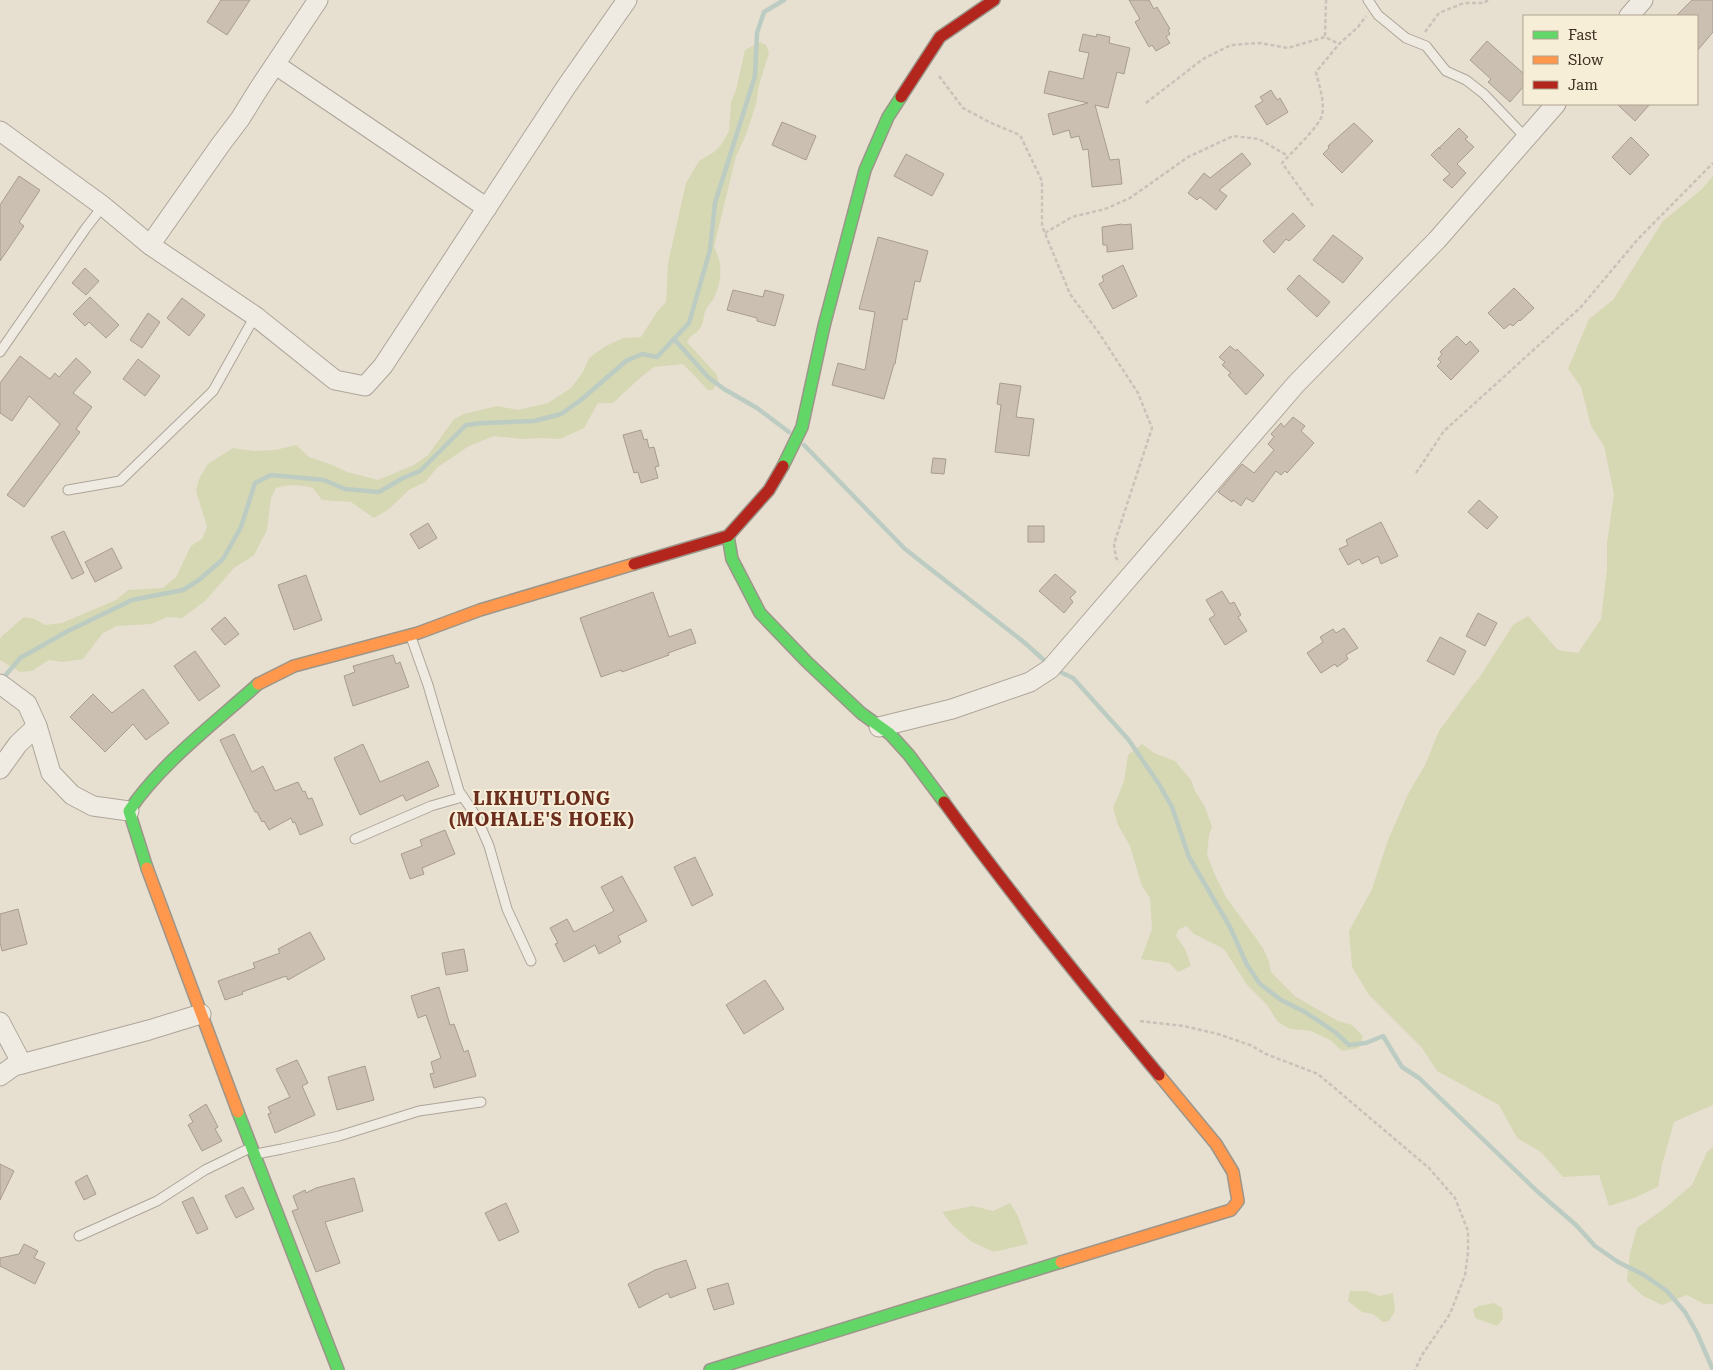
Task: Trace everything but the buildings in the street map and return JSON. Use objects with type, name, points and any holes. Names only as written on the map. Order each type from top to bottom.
[{"type":"street","points":[[150,245],[240,119],[318,0]]},
{"type":"street","points":[[0,131],[103,206],[150,245],[255,316],[335,380],[365,386],[383,366],[566,87],[627,0]]},
{"type":"street","points":[[129,811],[139,796],[170,763],[258,684],[294,666],[410,634],[480,610],[728,536],[769,490],[802,427],[824,326],[865,170],[888,117],[940,37],[994,0]]},
{"type":"street","points":[[1630,15],[1643,0]]},
{"type":"street","points":[[276,65],[487,208]]},
{"type":"street","points":[[879,727],[952,710],[1030,682],[1050,668],[1296,384],[1437,240],[1555,105]]},
{"type":"street","points":[[710,1370],[1231,1210],[1238,1200],[1233,1172],[1216,1144],[987,862],[909,755],[890,734],[861,714],[760,613],[732,559],[728,536]]},
{"type":"street","points":[[0,684],[27,704],[37,726],[50,773],[72,795],[93,806],[129,811]]},
{"type":"street","points":[[0,769],[18,744],[37,726]]},
{"type":"street","points":[[129,811],[137,838],[252,1151],[338,1370]]},
{"type":"street","points":[[0,1076],[14,1066],[201,1014]]},
{"type":"street","points":[[0,1022],[22,1064]]},
{"type":"lane","points":[[1370,3],[1378,15],[1406,38],[1426,46],[1446,71],[1466,80],[1484,94],[1526,138]]},
{"type":"lane","points":[[0,352],[103,206]]},
{"type":"lane","points":[[68,490],[120,481],[212,391],[255,316]]},
{"type":"lane","points":[[410,634],[428,685],[459,791],[476,816],[489,846],[507,908],[531,961]]},
{"type":"lane","points":[[355,839],[431,806],[462,797]]},
{"type":"lane","points":[[79,1236],[157,1201],[205,1170],[252,1151],[282,1149],[339,1136],[420,1111],[481,1102]]},
{"type":"path","points":[[1324,36],[1326,0]]},
{"type":"path","points":[[1416,43],[1439,13],[1464,2],[1484,2],[1488,0]]},
{"type":"path","points":[[1313,206],[1282,163],[1322,116],[1321,94],[1316,72],[1339,44],[1358,27],[1370,3]]},
{"type":"path","points":[[1146,103],[1203,59],[1231,46],[1260,42],[1288,48],[1324,36],[1339,44]]},
{"type":"path","points":[[922,66],[939,76],[963,108],[988,122],[1020,135],[1042,180],[1042,226],[1070,294],[1099,333],[1138,393],[1152,428],[1114,544],[1116,558],[1132,573]]},
{"type":"path","points":[[1045,233],[1072,217],[1106,209],[1130,198],[1188,158],[1233,136],[1259,139],[1288,156]]},
{"type":"path","points":[[1416,473],[1444,431],[1581,307],[1638,239],[1713,163]]},
{"type":"path","points":[[1111,1017],[1184,1026],[1218,1034],[1250,1045],[1266,1054],[1318,1074],[1429,1168],[1455,1198],[1468,1231],[1468,1253],[1464,1274],[1450,1314],[1422,1355],[1415,1370]]},
{"type":"green space","points":[[760,42],[766,45],[769,53],[759,85],[756,104],[746,135],[736,156],[714,247],[720,265],[719,284],[714,298],[706,309],[700,329],[687,342],[717,375],[718,380],[713,390],[708,390],[683,364],[654,367],[613,403],[598,403],[584,428],[560,439],[522,439],[494,436],[469,446],[438,467],[425,482],[409,490],[389,509],[374,518],[351,502],[322,500],[313,488],[294,485],[276,488],[271,498],[267,530],[254,555],[234,568],[205,601],[182,618],[167,617],[151,624],[117,626],[103,633],[83,659],[62,662],[49,660],[32,671],[20,672],[0,660],[0,639],[24,617],[35,619],[45,625],[62,623],[116,600],[128,590],[163,588],[176,577],[191,546],[202,539],[207,527],[196,491],[199,479],[208,464],[233,448],[253,451],[275,450],[296,445],[309,457],[347,472],[378,480],[414,465],[428,455],[454,419],[464,414],[497,406],[518,410],[548,403],[571,388],[583,372],[589,358],[604,347],[623,338],[641,337],[657,312],[666,302],[668,263],[686,183],[699,161],[714,152],[721,145],[729,131],[731,102],[736,90],[745,50]]},
{"type":"green space","points":[[1713,176],[1713,1105],[1674,1122],[1658,1187],[1634,1198],[1609,1206],[1599,1175],[1563,1177],[1541,1152],[1517,1138],[1499,1105],[1437,1071],[1422,1048],[1369,995],[1352,967],[1349,931],[1372,889],[1388,840],[1408,794],[1425,765],[1439,731],[1479,678],[1513,625],[1528,616],[1558,650],[1578,653],[1601,619],[1607,569],[1607,543],[1614,494],[1604,446],[1591,426],[1581,387],[1568,369],[1589,319],[1613,300],[1663,221],[1701,190]]},
{"type":"green space","points":[[1142,744],[1154,753],[1175,761],[1191,780],[1195,791],[1205,807],[1212,827],[1209,835],[1207,855],[1215,875],[1226,897],[1263,948],[1269,961],[1271,972],[1296,997],[1338,1021],[1352,1025],[1363,1036],[1359,1048],[1342,1051],[1330,1040],[1311,1031],[1290,1029],[1278,1022],[1267,1005],[1247,985],[1224,949],[1194,934],[1186,926],[1178,930],[1176,936],[1185,949],[1191,966],[1178,972],[1169,963],[1141,959],[1152,929],[1150,898],[1142,886],[1130,846],[1118,825],[1113,808],[1124,781],[1128,755]]},
{"type":"green space","points":[[1713,1147],[1713,1304],[1704,1304],[1687,1295],[1662,1305],[1643,1296],[1627,1281],[1630,1253],[1637,1228],[1692,1185],[1707,1152]]},
{"type":"green space","points":[[1010,1203],[1018,1216],[1028,1244],[994,1252],[972,1242],[953,1226],[942,1212],[973,1206],[993,1211]]},
{"type":"green space","points":[[1350,1291],[1366,1291],[1380,1296],[1393,1293],[1395,1311],[1389,1321],[1383,1322],[1373,1314],[1362,1312],[1348,1301]]},
{"type":"green space","points":[[1494,1303],[1502,1308],[1503,1319],[1497,1326],[1475,1318],[1473,1309]]},
{"type":"waterway","points":[[5,676],[20,658],[68,631],[132,600],[183,590],[199,580],[223,559],[241,527],[255,483],[271,475],[324,480],[345,489],[379,492],[403,478],[420,471],[466,425],[534,421],[561,414],[581,400],[626,361],[642,354],[657,357],[689,323],[710,250],[715,203],[755,76],[757,33],[764,12],[784,0]]},
{"type":"waterway","points":[[674,339],[708,377],[724,389],[757,408],[789,432]]},
{"type":"waterway","points":[[804,445],[905,549],[1025,643],[1046,662]]},
{"type":"waterway","points":[[1058,671],[1073,678],[1128,739],[1159,784],[1172,807],[1189,857],[1230,927],[1247,965],[1260,984],[1281,1000],[1305,1012],[1335,1032],[1349,1045],[1366,1043],[1383,1036],[1402,1067],[1419,1078],[1538,1192],[1576,1225],[1595,1246],[1667,1291],[1685,1312],[1697,1333],[1713,1370]]},
{"type":"traffic: fast","points":[[783,466],[802,427],[824,326],[865,170],[888,117],[901,97]]},
{"type":"traffic: fast","points":[[728,536],[732,559],[760,613],[807,662],[861,713],[890,734],[909,755],[944,802]]},
{"type":"traffic: fast","points":[[147,868],[129,811],[172,760],[258,684]]},
{"type":"traffic: fast","points":[[238,1112],[338,1370]]},
{"type":"traffic: fast","points":[[710,1370],[1061,1262]]},
{"type":"traffic: slow","points":[[258,684],[294,666],[418,633],[480,610],[634,564]]},
{"type":"traffic: slow","points":[[147,868],[238,1112]]},
{"type":"traffic: slow","points":[[1061,1262],[1231,1210],[1238,1201],[1233,1172],[1216,1144],[1159,1075]]},
{"type":"traffic: jam","points":[[901,97],[940,37],[994,0]]},
{"type":"traffic: jam","points":[[634,564],[728,536],[769,490],[783,466]]},
{"type":"traffic: jam","points":[[944,802],[1049,940],[1159,1075]]},
{"type":"district","name":"LIKHUTLONG (MOHALE'S HOEK)","points":[[542,810]]}]
